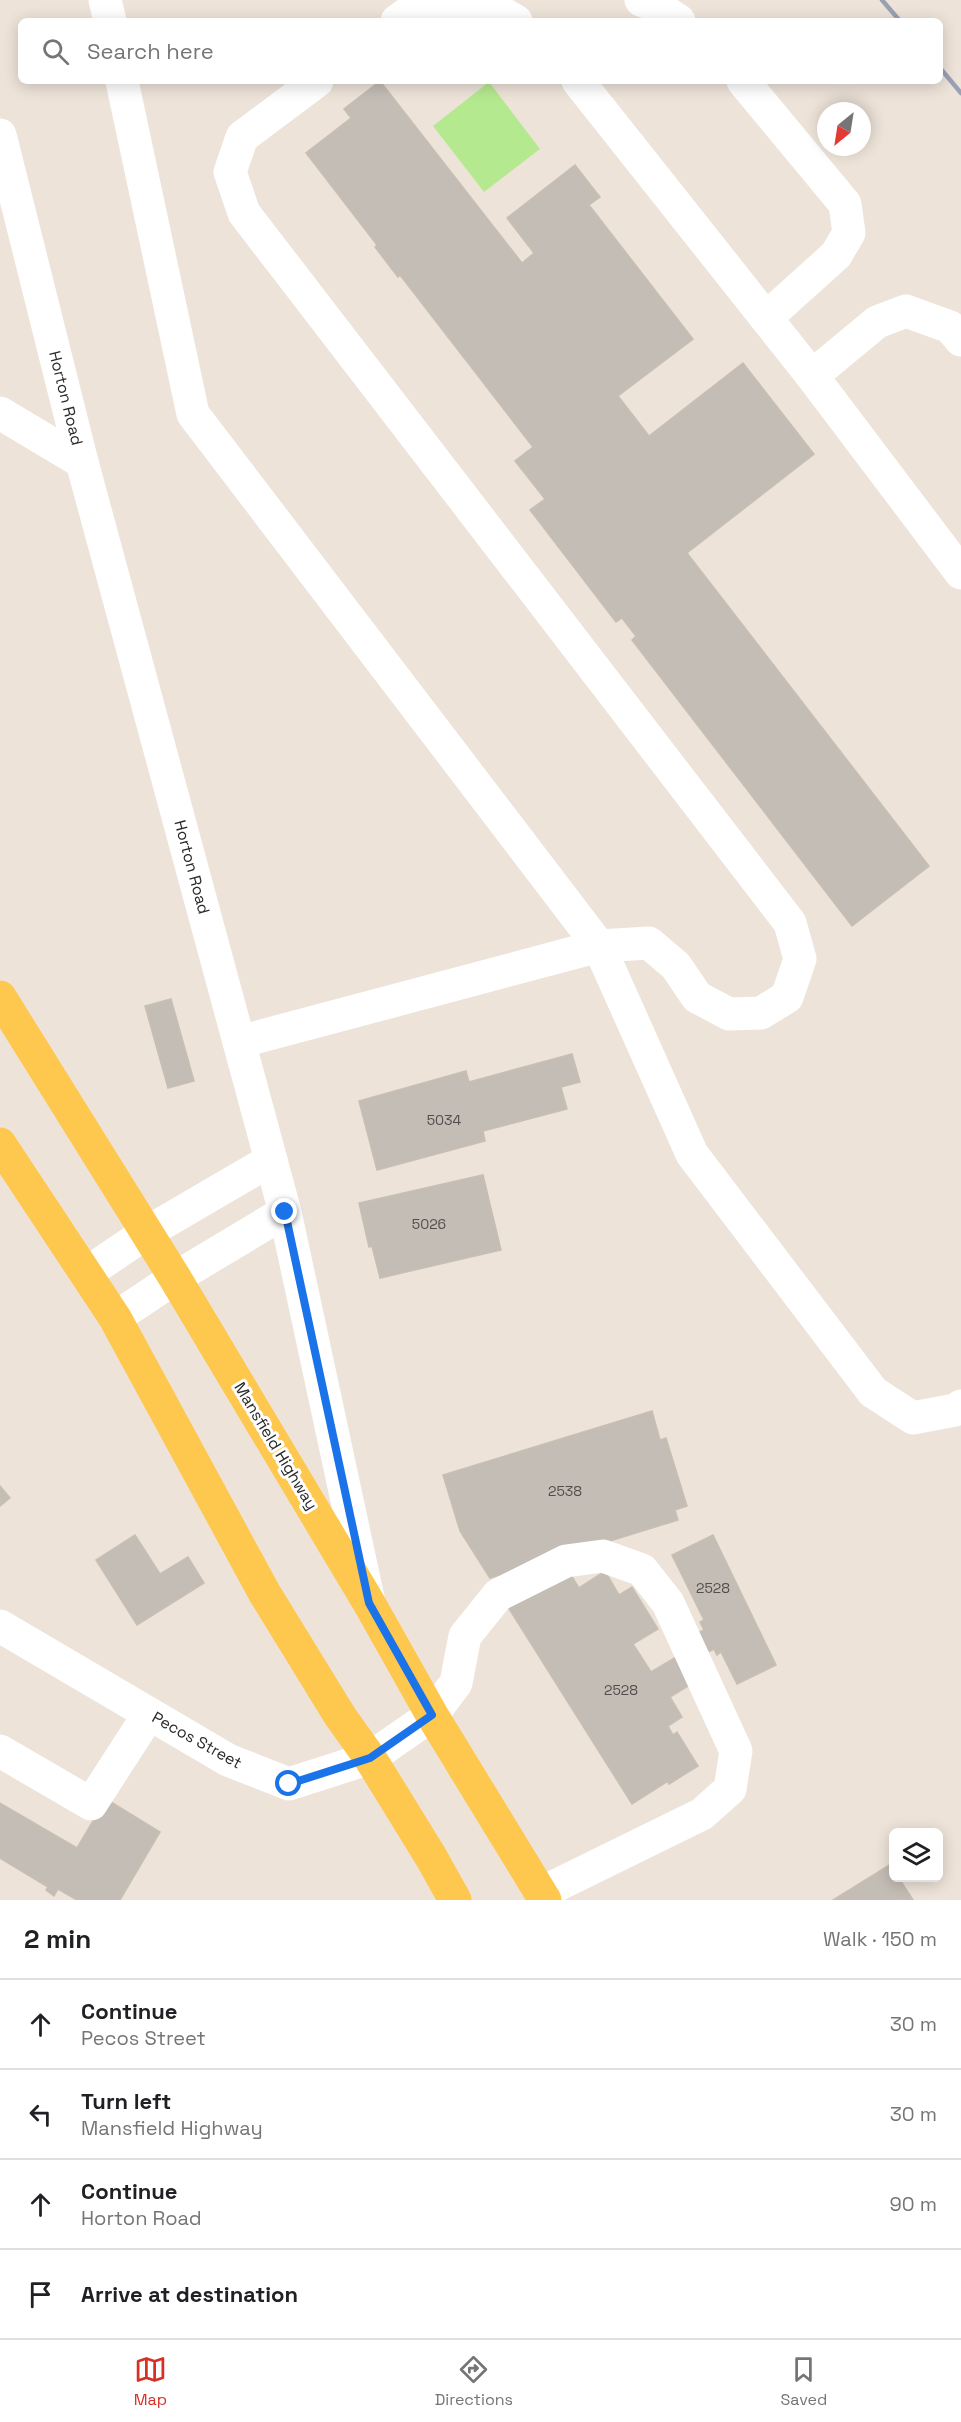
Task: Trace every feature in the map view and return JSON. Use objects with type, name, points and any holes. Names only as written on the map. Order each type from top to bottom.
[{"type":"main road","name":"Mansfield Highway","points":[[0,996],[175,1278],[369,1603],[432,1715],[543,1896]]},
{"type":"main road","points":[[0,1144],[115,1318],[265,1594],[340,1716],[370,1758],[431,1857],[454,1900]]},
{"type":"street","points":[[105,0],[109,18]]},
{"type":"street","points":[[641,0],[657,6],[675,18]]},
{"type":"street","points":[[401,18],[416,7],[490,6],[511,18]]},
{"type":"street","points":[[123,84],[193,414],[599,946],[692,1154],[873,1392],[913,1418],[956,1410],[961,1406]]},
{"type":"street","points":[[239,1042],[599,946],[649,943],[676,966],[697,997],[729,1014],[761,1013],[787,997],[800,959],[790,923],[244,213],[230,172],[242,137],[313,84]]},
{"type":"street","points":[[580,84],[812,376],[961,573]]},
{"type":"street","points":[[745,84],[845,204],[849,233],[836,255],[766,318]]},
{"type":"street","name":"Horton Road","points":[[0,135],[82,462],[285,1212],[369,1603]]},
{"type":"street","points":[[812,376],[877,322],[906,311],[950,327],[961,340]]},
{"type":"street","points":[[0,413],[82,462]]},
{"type":"street","points":[[87,1273],[146,1233],[271,1160]]},
{"type":"street","points":[[115,1318],[175,1278],[285,1212]]},
{"type":"street","name":"Pecos Street","points":[[0,1626],[228,1760],[289,1784],[370,1758],[432,1715],[456,1683],[465,1636],[498,1595],[566,1561],[603,1556],[642,1570],[668,1604],[736,1751],[730,1789],[702,1814],[543,1896]]},
{"type":"street","points":[[0,1751],[91,1804],[149,1714]]},
{"type":"green space","points":[[486,84],[491,84],[540,149],[484,192],[433,126]]},
{"type":"building","points":[[376,84],[382,84],[522,263],[534,253],[507,218],[575,165],[600,197],[589,205],[693,339],[618,396],[649,436],[743,363],[814,454],[687,553],[929,866],[852,926],[632,640],[636,636],[622,618],[616,622],[530,510],[545,499],[515,461],[533,447],[400,275],[398,277],[375,247],[377,245],[306,153],[351,118],[344,109]]},
{"type":"building","points":[[171,999],[194,1081],[168,1088],[145,1006]]},
{"type":"building","points":[[572,1054],[580,1082],[561,1087],[567,1109],[483,1131],[485,1141],[377,1170],[359,1101],[466,1071],[469,1082]]},
{"type":"building","points":[[483,1175],[501,1250],[380,1278],[372,1246],[369,1247],[359,1203]]},
{"type":"building","points":[[652,1411],[660,1440],[666,1438],[687,1506],[675,1510],[678,1520],[490,1578],[460,1531],[443,1475]]},
{"type":"building","points":[[0,1486],[10,1498],[0,1506]]},
{"type":"building","points":[[135,1535],[160,1574],[188,1557],[204,1583],[137,1625],[96,1560]]},
{"type":"building","points":[[713,1535],[776,1665],[737,1684],[721,1652],[717,1655],[714,1649],[702,1655],[693,1635],[704,1630],[700,1622],[704,1620],[672,1555]]},
{"type":"building","points":[[566,1567],[579,1588],[605,1571],[619,1595],[632,1587],[658,1629],[633,1644],[651,1672],[676,1657],[693,1683],[670,1697],[682,1717],[668,1726],[673,1735],[677,1732],[698,1766],[669,1784],[668,1781],[632,1804],[506,1604]]},
{"type":"building","points":[[106,1799],[160,1832],[120,1900],[77,1900],[58,1889],[54,1896],[46,1890],[48,1887],[0,1858],[0,1803],[77,1848]]},
{"type":"building","points":[[889,1865],[889,1882],[902,1882],[913,1900],[833,1900]]},
{"type":"railway","points":[[882,0],[897,18]]},
{"type":"railway","points":[[943,72],[961,93]]},
{"type":"route","points":[[285,1212],[369,1603],[432,1715],[370,1758],[289,1784]]}]
